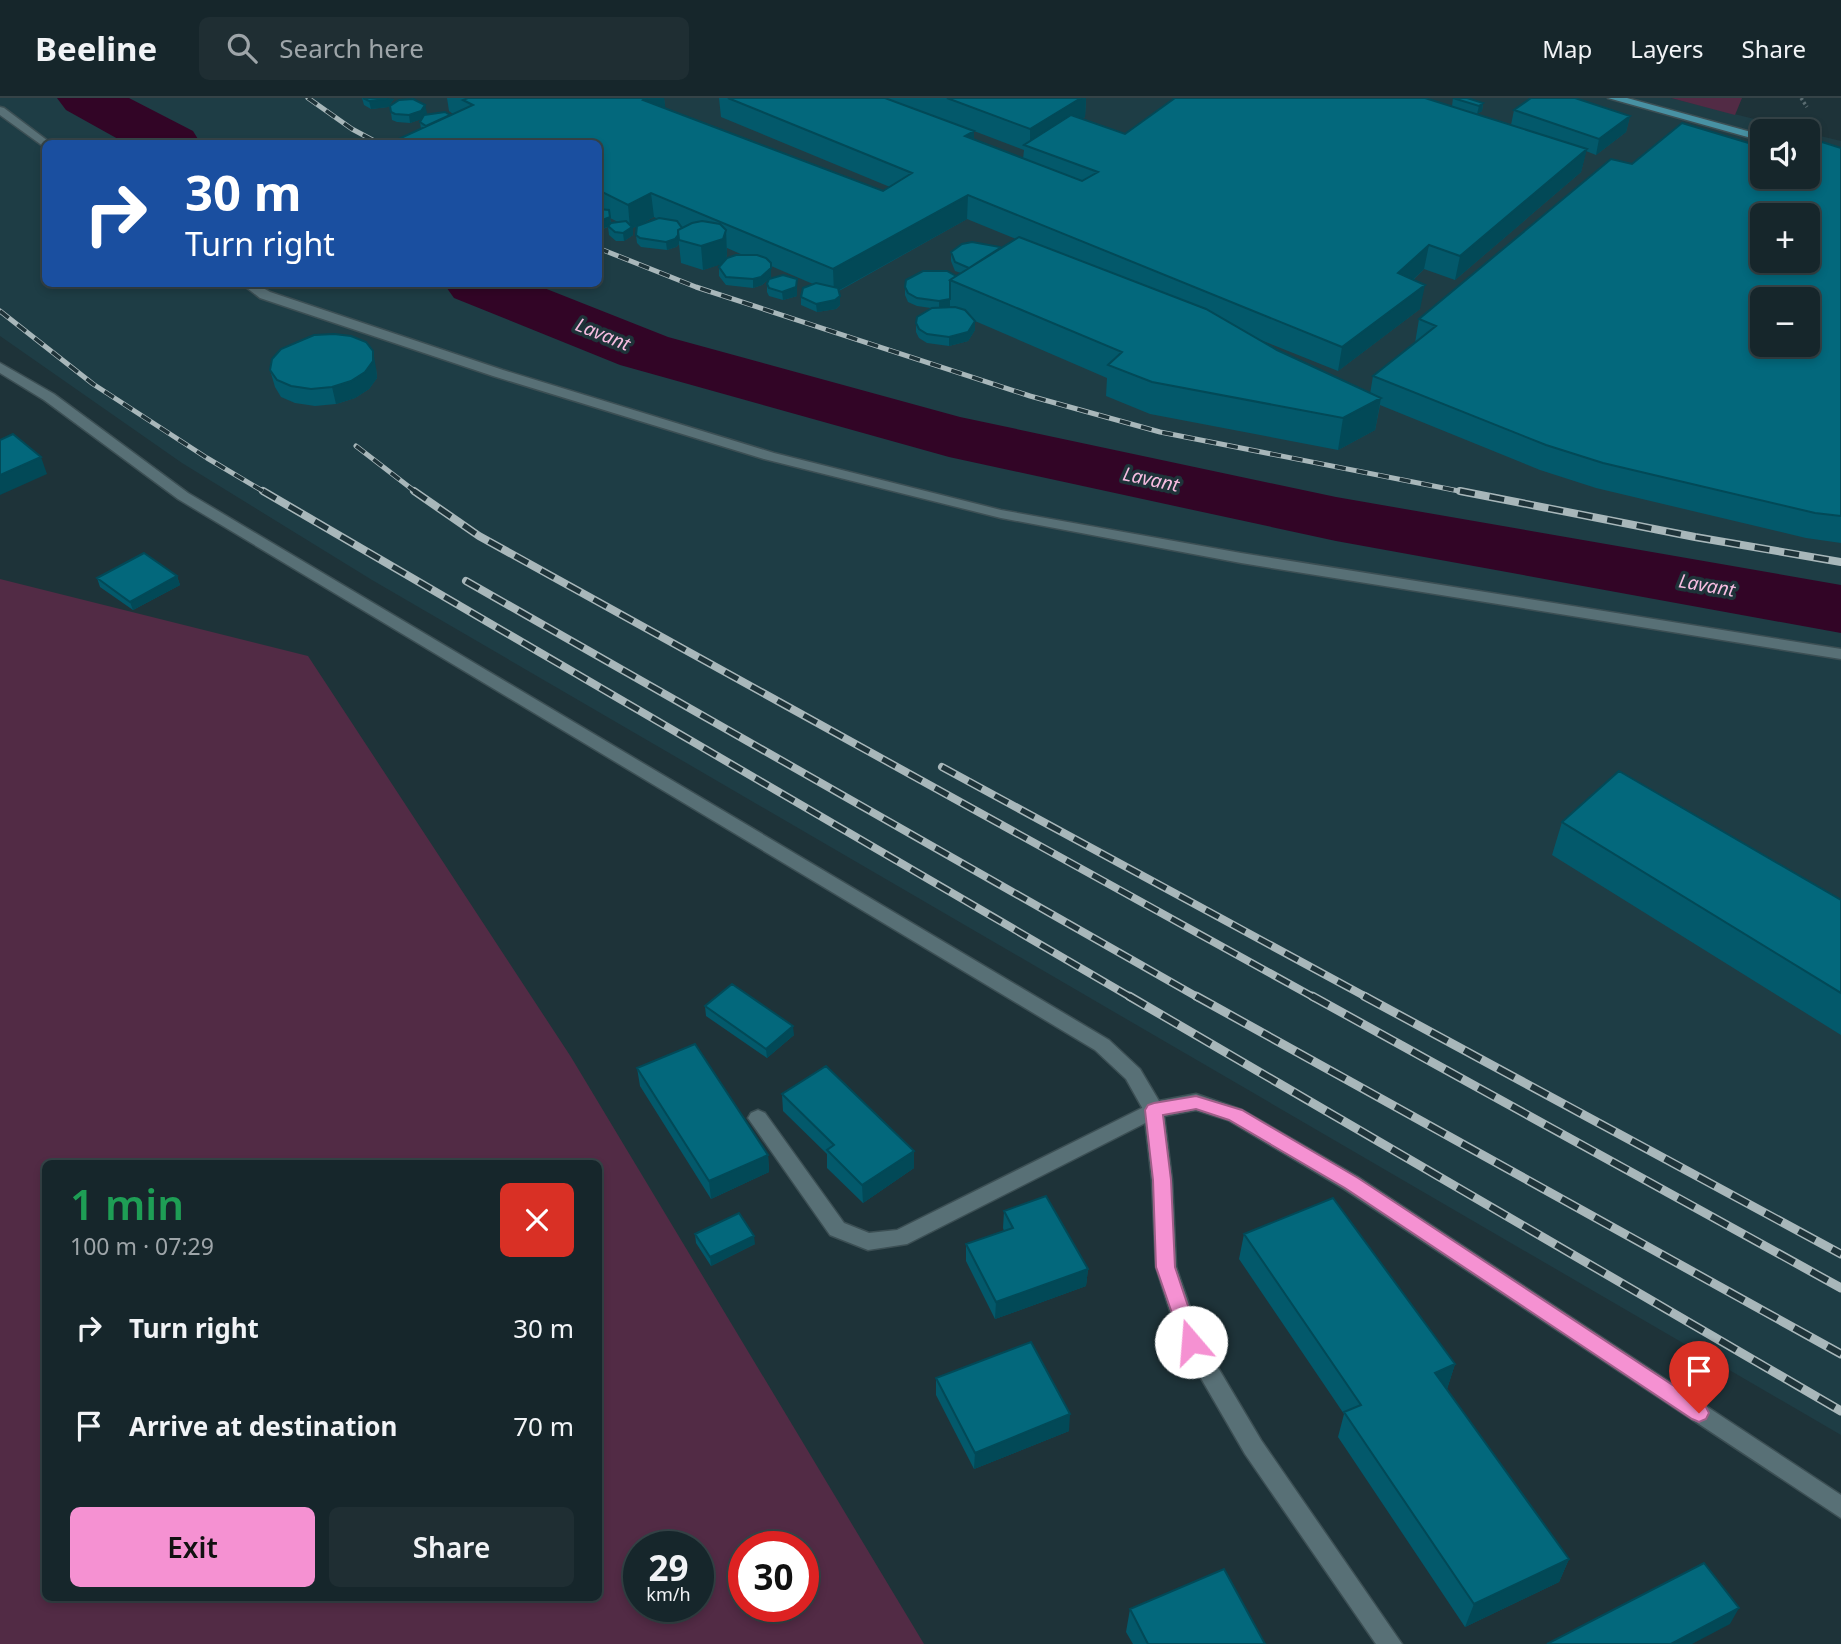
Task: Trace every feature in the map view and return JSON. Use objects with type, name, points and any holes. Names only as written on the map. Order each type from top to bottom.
[{"type":"main road","points":[[1614,98],[1750,135]]},
{"type":"main road","points":[[1820,153],[1841,159]]},
{"type":"street","points":[[0,110],[42,140]]},
{"type":"street","points":[[253,287],[265,295],[511,377],[769,456],[1001,514],[1241,558],[1841,654]]},
{"type":"street","points":[[0,366],[49,397],[183,496],[1102,1045],[1133,1074],[1154,1110],[1162,1180],[1166,1267],[1191,1342],[1253,1447],[1390,1644]]},
{"type":"street","points":[[758,1118],[837,1229],[869,1242],[900,1238],[1154,1110],[1196,1102],[1235,1115],[1351,1183],[1841,1508]]},
{"type":"path","points":[[1801,98],[1807,107]]},
{"type":"shaded area","points":[[0,98],[1671,98],[1754,119],[1750,119],[1750,189],[1820,189],[1820,136],[1841,141],[1841,1435],[372,580],[182,463],[0,336]]},
{"type":"shaded area","points":[[1671,98],[1742,98],[1735,115]]},
{"type":"shaded area","points":[[0,579],[308,656],[571,1057],[924,1644],[0,1644]]},
{"type":"building","points":[[363,98],[387,98],[369,101]]},
{"type":"building","points":[[646,98],[643,100],[883,191],[912,173],[728,98],[885,98],[974,131],[965,136],[1082,181],[1098,172],[1024,145],[1071,115],[1125,134],[1175,98],[1425,98],[1587,149],[1460,256],[1429,245],[1398,273],[1425,285],[1342,347],[968,195],[833,269],[651,193],[628,205],[602,192],[602,140],[396,140],[473,105],[463,100]]},
{"type":"building","points":[[947,98],[1081,98],[1030,129]]},
{"type":"building","points":[[1453,98],[1467,98],[1483,103],[1479,106]]},
{"type":"building","points":[[1531,98],[1575,98],[1630,116],[1599,139],[1514,110]]},
{"type":"building","points":[[413,99],[425,105],[421,111],[409,115],[391,112],[390,106],[399,100]]},
{"type":"building","points":[[445,112],[450,115],[426,126],[420,122],[424,115]]},
{"type":"building","points":[[1682,123],[1750,143],[1750,189],[1820,189],[1820,144],[1822,142],[1841,148],[1841,516],[1815,513],[1603,463],[1546,445],[1373,376],[1436,326],[1419,319],[1611,159],[1632,164]]},
{"type":"building","points":[[602,209],[609,210],[610,217],[602,220]]},
{"type":"building","points":[[659,218],[677,221],[682,228],[678,230],[675,239],[666,242],[636,235],[637,226]]},
{"type":"building","points":[[626,221],[632,227],[623,233],[615,232],[608,226],[611,223]]},
{"type":"building","points":[[702,221],[720,224],[726,230],[723,239],[701,246],[679,240],[678,230]]},
{"type":"building","points":[[1019,237],[1206,309],[1277,350],[1381,398],[1343,418],[1152,382],[1108,365],[1122,352],[950,280]]},
{"type":"building","points":[[972,242],[1000,248],[969,268],[955,262],[951,252],[962,244]]},
{"type":"building","points":[[736,255],[766,258],[771,263],[771,268],[761,277],[753,279],[726,277],[719,267],[727,258]]},
{"type":"building","points":[[923,271],[947,271],[956,276],[950,280],[950,299],[939,301],[917,298],[908,293],[906,280]]},
{"type":"building","points":[[783,275],[797,279],[796,287],[782,292],[769,288],[769,279]]},
{"type":"building","points":[[816,283],[838,288],[840,296],[835,300],[816,304],[801,297],[803,288]]},
{"type":"building","points":[[955,307],[965,310],[975,321],[968,332],[949,337],[927,334],[919,329],[917,317],[932,308]]},
{"type":"building","points":[[314,335],[351,336],[366,342],[373,351],[373,361],[365,372],[351,381],[332,387],[311,389],[291,386],[277,380],[270,370],[272,359],[281,349]]},
{"type":"building","points":[[13,434],[41,457],[0,475],[0,440]]},
{"type":"building","points":[[144,553],[177,576],[130,602],[97,578]]},
{"type":"building","points":[[1619,771],[1841,900],[1841,993],[1562,822]]},
{"type":"building","points":[[732,984],[793,1026],[766,1049],[705,1006]]},
{"type":"building","points":[[695,1044],[768,1155],[709,1181],[637,1068]]},
{"type":"building","points":[[826,1066],[914,1151],[862,1185],[827,1150],[834,1145],[782,1094]]},
{"type":"building","points":[[1046,1196],[1088,1269],[996,1302],[966,1244],[1013,1228],[1004,1211]]},
{"type":"building","points":[[1333,1198],[1455,1364],[1435,1373],[1569,1559],[1474,1604],[1344,1412],[1361,1405],[1244,1234]]},
{"type":"building","points":[[739,1213],[754,1236],[710,1257],[695,1234]]},
{"type":"building","points":[[1031,1342],[1070,1414],[975,1453],[936,1378]]},
{"type":"building","points":[[1704,1563],[1739,1608],[1671,1644],[1547,1644]]},
{"type":"building","points":[[1224,1569],[1265,1644],[1148,1644],[1130,1609]]},
{"type":"waterway","name":"Lavant","points":[[86,98],[165,140]]},
{"type":"waterway","name":"Lavant","points":[[484,287],[644,351],[949,436],[1336,519],[1841,609]]},
{"type":"railway","points":[[308,98],[373,140]]},
{"type":"railway","points":[[602,250],[696,287],[1030,396],[1160,432],[1469,493]]},
{"type":"railway","points":[[0,311],[93,384],[266,493]]},
{"type":"railway","points":[[356,446],[417,493]]},
{"type":"railway","points":[[263,491],[1132,998]]},
{"type":"railway","points":[[414,491],[479,536],[1315,998]]},
{"type":"railway","points":[[1460,491],[1695,537],[1841,562]]},
{"type":"railway","points":[[466,581],[1199,998]]},
{"type":"railway","points":[[942,767],[1368,998]]},
{"type":"railway","points":[[1129,996],[1841,1411]]},
{"type":"railway","points":[[1196,996],[1841,1354]]},
{"type":"railway","points":[[1312,996],[1841,1288]]},
{"type":"railway","points":[[1364,996],[1841,1254]]},
{"type":"route","points":[[1191,1342],[1166,1267],[1162,1180],[1154,1110],[1196,1102],[1235,1115],[1351,1183],[1699,1413]]}]
